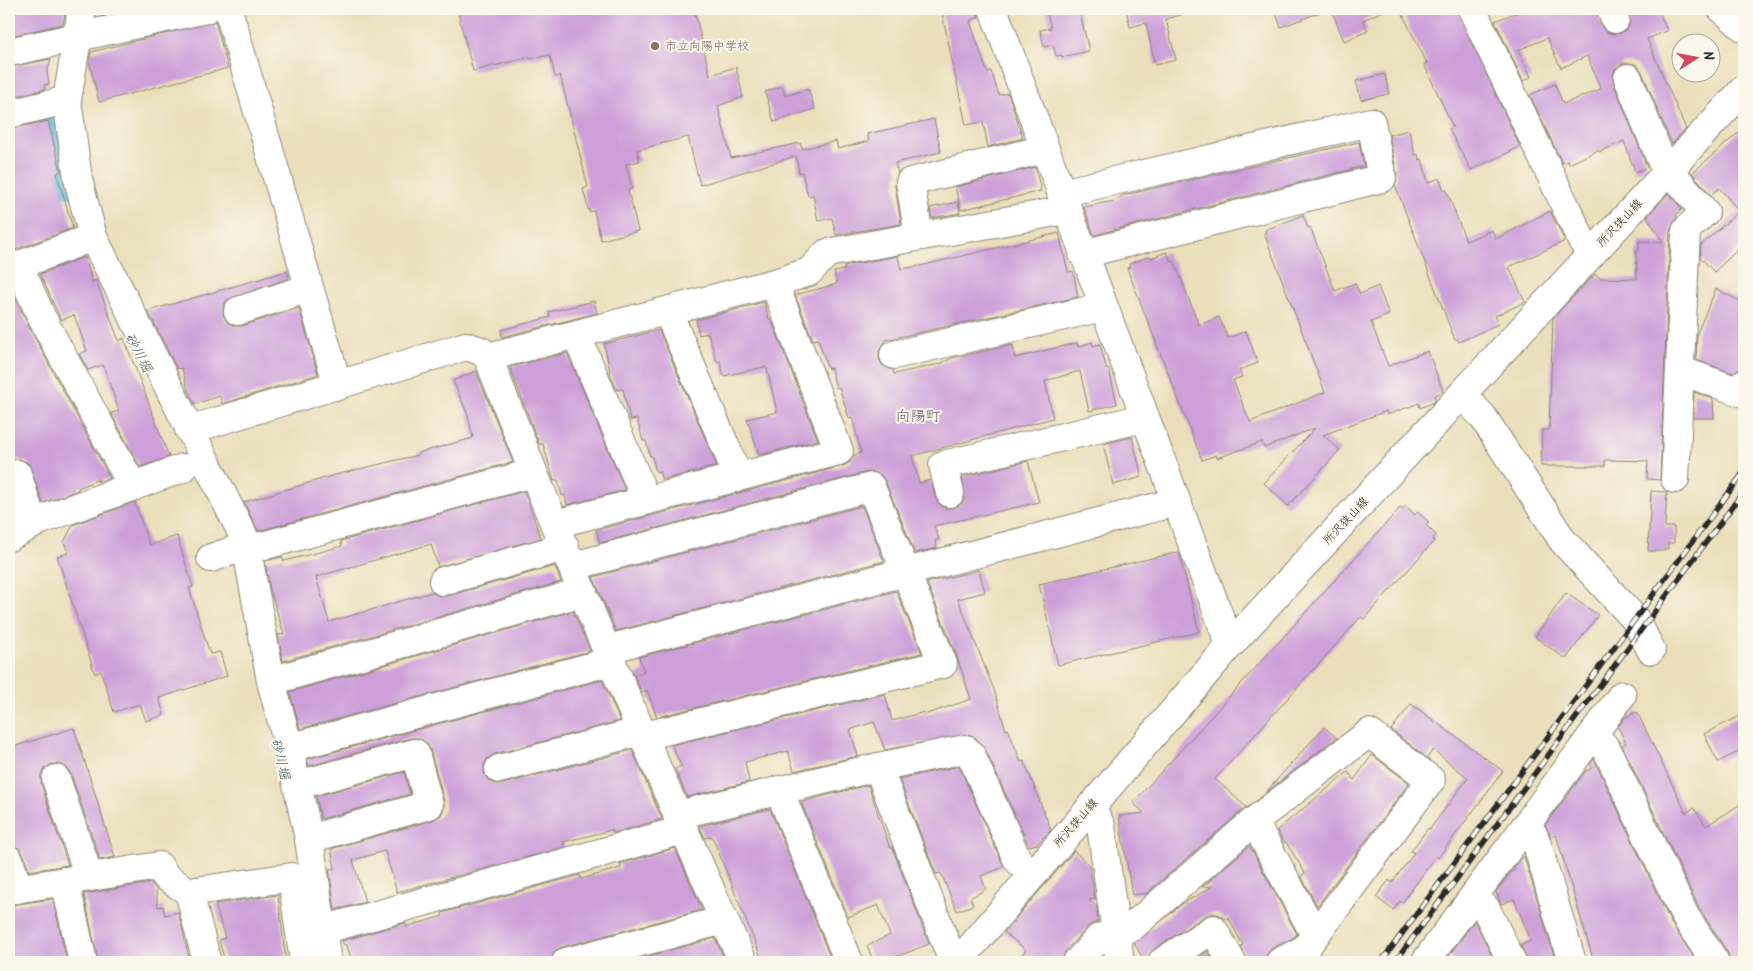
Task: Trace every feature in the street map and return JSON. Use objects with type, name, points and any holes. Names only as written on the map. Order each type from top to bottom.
[{"type":"street","points":[[82,9],[66,100],[78,179],[93,237],[245,539],[271,682],[298,785],[309,839],[304,962]]},
{"type":"street","points":[[9,52],[206,9]]},
{"type":"street","points":[[228,9],[338,386]]},
{"type":"street","points":[[994,9],[1083,254],[1230,645]]},
{"type":"street","points":[[1472,9],[1581,239],[1591,254]]},
{"type":"street","points":[[1722,9],[1744,28]]},
{"type":"street","points":[[1628,78],[1661,160],[1706,212],[1688,227],[1686,231],[1675,479]]},
{"type":"street","name":"所沢狭山線","points":[[958,962],[1230,645],[1744,89]]},
{"type":"street","points":[[9,114],[66,100]]},
{"type":"street","points":[[488,357],[577,336],[774,284],[809,272],[828,253],[918,236],[1064,201],[1372,122],[1382,178],[1083,254]]},
{"type":"street","points":[[918,236],[910,182],[1045,149]]},
{"type":"street","points":[[93,237],[14,267],[133,486]]},
{"type":"street","points":[[564,546],[646,500],[839,451],[774,284]]},
{"type":"street","points":[[238,311],[309,288]]},
{"type":"street","points":[[894,355],[1103,307]]},
{"type":"street","points":[[668,312],[738,476]]},
{"type":"street","points":[[577,336],[646,500]]},
{"type":"street","points":[[189,430],[466,346],[481,351],[488,357],[533,473],[583,592],[680,822],[743,962]]},
{"type":"street","points":[[1680,372],[1740,392],[1744,383]]},
{"type":"street","points":[[1463,394],[1483,417],[1563,541],[1636,619],[1651,650]]},
{"type":"street","points":[[950,493],[943,465],[1144,418]]},
{"type":"street","points":[[9,537],[33,524],[183,468]]},
{"type":"street","points":[[211,558],[241,548],[248,550],[533,473]]},
{"type":"street","points":[[9,477],[17,474],[33,524]]},
{"type":"street","points":[[443,581],[564,546],[871,487],[943,664],[643,733],[499,769]]},
{"type":"street","points":[[289,748],[610,655],[907,572],[1176,502]]},
{"type":"street","points":[[271,682],[583,592]]},
{"type":"street","points":[[1425,962],[1622,696]]},
{"type":"street","points":[[1594,733],[1606,750],[1685,916],[1715,962]]},
{"type":"street","points":[[1077,962],[1099,938],[1132,927],[1254,821],[1369,734],[1431,780],[1305,949],[1280,962]]},
{"type":"street","points":[[322,930],[680,822],[779,790],[961,750],[969,750],[1017,860],[1031,876]]},
{"type":"street","points":[[298,785],[414,753],[429,805],[309,839]]},
{"type":"street","points":[[878,767],[953,962]]},
{"type":"street","points":[[56,779],[77,879],[83,962]]},
{"type":"street","points":[[779,790],[849,962]]},
{"type":"street","points":[[1092,806],[1101,826],[1120,962]]},
{"type":"street","points":[[1254,821],[1315,935]]},
{"type":"street","points":[[1525,827],[1536,841],[1572,962]]},
{"type":"street","points":[[9,860],[13,889],[159,866],[166,877],[189,892],[292,877],[307,900],[322,930],[327,962]]},
{"type":"street","points":[[189,892],[207,962]]},
{"type":"street","points":[[1474,897],[1486,909],[1512,962]]},
{"type":"street","points":[[566,962],[724,920]]},
{"type":"street","points":[[1162,962],[1213,929],[1232,962]]},
{"type":"building","points":[[9,9],[66,9],[63,24],[10,36]]},
{"type":"building","points":[[99,9],[134,9],[101,16]]},
{"type":"building","name":"市立向陽中学校","points":[[457,9],[694,9],[710,75],[736,67],[743,97],[718,106],[731,158],[800,143],[802,149],[836,141],[838,149],[869,141],[867,134],[934,119],[941,152],[895,163],[898,173],[895,185],[901,224],[836,235],[832,218],[818,221],[813,195],[808,196],[802,172],[799,173],[796,156],[700,185],[688,137],[637,150],[640,161],[626,164],[632,189],[628,190],[638,231],[601,240],[594,211],[589,212],[583,189],[588,187],[560,75],[555,77],[550,55],[530,59],[530,57],[473,71]]},
{"type":"building","points":[[941,9],[978,9],[979,17],[970,21],[987,72],[991,71],[999,95],[1008,93],[1023,138],[988,147],[983,122],[966,125]]},
{"type":"building","points":[[1046,9],[1079,9],[1089,51],[1062,57],[1062,55],[1056,56],[1053,45],[1044,47],[1040,30],[1051,28]]},
{"type":"building","points":[[1126,9],[1180,9],[1181,15],[1166,19],[1176,60],[1155,65],[1146,23],[1130,27]]},
{"type":"building","points":[[1274,9],[1325,9],[1326,10],[1281,27]]},
{"type":"building","points":[[1331,9],[1388,9],[1363,20],[1368,31],[1344,41]]},
{"type":"building","points":[[1400,9],[1457,9],[1520,147],[1471,170],[1449,129],[1453,127],[1424,64],[1427,63]]},
{"type":"building","points":[[1525,9],[1596,9],[1601,25],[1606,32],[1613,34],[1621,33],[1628,28],[1630,21],[1628,9],[1658,9],[1667,31],[1647,39],[1686,129],[1672,144],[1642,72],[1637,65],[1623,63],[1615,69],[1613,76],[1614,84],[1647,167],[1635,172],[1624,141],[1599,152],[1598,150],[1569,164],[1568,161],[1562,163],[1530,95],[1555,84],[1563,104],[1601,89],[1587,56],[1561,68],[1547,38],[1518,50],[1531,77],[1523,81],[1495,21]]},
{"type":"building","points":[[215,21],[228,68],[99,102],[89,61],[91,52]]},
{"type":"building","points":[[51,59],[47,72],[49,84],[44,85],[45,89],[9,98],[9,67]]},
{"type":"building","points":[[1385,74],[1389,94],[1361,100],[1356,81]]},
{"type":"building","points":[[782,86],[785,96],[808,89],[815,109],[774,122],[765,92]]},
{"type":"building","points":[[48,121],[61,171],[57,174],[73,228],[9,252],[9,129]]},
{"type":"building","points":[[1744,128],[1744,244],[1714,272],[1700,257],[1701,245],[1739,211],[1719,188],[1711,195],[1692,173]]},
{"type":"building","points":[[1409,130],[1415,155],[1418,154],[1419,160],[1422,159],[1428,183],[1439,178],[1444,190],[1446,189],[1466,241],[1492,230],[1496,239],[1550,211],[1565,241],[1509,267],[1525,302],[1495,316],[1498,324],[1459,342],[1458,339],[1455,340],[1395,185],[1397,175],[1389,135]]},
{"type":"building","points":[[1359,142],[1364,166],[1094,235],[1084,207],[1114,201],[1124,195]]},
{"type":"building","points":[[1035,167],[1041,191],[961,210],[955,187]]},
{"type":"building","points":[[1669,193],[1682,209],[1676,215],[1677,217],[1670,230],[1660,480],[1647,479],[1648,461],[1605,460],[1605,466],[1541,466],[1542,430],[1549,430],[1553,318],[1595,274],[1600,278],[1637,279],[1636,250],[1639,250],[1639,241],[1663,242],[1647,217]]},
{"type":"building","points":[[958,202],[960,213],[932,218],[930,208]]},
{"type":"building","points":[[1303,215],[1308,228],[1310,227],[1335,291],[1355,283],[1360,294],[1378,286],[1389,315],[1371,322],[1388,366],[1428,351],[1443,391],[1434,396],[1436,400],[1432,403],[1420,408],[1419,403],[1387,415],[1386,411],[1323,435],[1340,450],[1288,506],[1264,483],[1315,428],[1264,448],[1262,442],[1217,458],[1216,455],[1202,460],[1127,268],[1130,267],[1129,264],[1167,252],[1171,262],[1174,261],[1199,325],[1219,317],[1228,338],[1246,331],[1258,363],[1239,370],[1242,377],[1233,380],[1250,422],[1325,392],[1264,233],[1266,233],[1265,230]]},
{"type":"building","points":[[1059,233],[1068,272],[1073,271],[1078,297],[886,340],[879,351],[879,359],[882,365],[893,370],[894,374],[940,364],[952,358],[1013,345],[1015,358],[1077,343],[1078,347],[1092,342],[1093,346],[1100,344],[1107,370],[1109,369],[1117,404],[1089,411],[1080,371],[1045,381],[1053,418],[912,456],[919,483],[931,480],[935,497],[939,504],[945,508],[954,508],[961,504],[965,498],[962,477],[1028,461],[1039,502],[934,526],[939,539],[935,541],[937,548],[915,553],[885,481],[881,475],[867,472],[600,543],[596,530],[843,466],[850,462],[854,455],[861,453],[852,417],[849,418],[839,387],[836,388],[831,368],[828,369],[818,339],[813,340],[795,295],[837,284],[834,272],[845,270],[844,266],[898,256],[901,269]]},
{"type":"building","points":[[85,257],[92,282],[96,280],[119,341],[124,338],[169,457],[140,467],[111,413],[119,411],[103,365],[88,370],[79,354],[87,351],[74,315],[61,320],[40,274]]},
{"type":"building","points":[[287,271],[289,278],[227,300],[223,307],[223,315],[228,323],[242,326],[299,308],[318,374],[222,404],[220,396],[195,404],[188,390],[182,368],[177,369],[148,311]]},
{"type":"building","points":[[9,284],[28,325],[110,478],[97,482],[99,479],[78,488],[78,490],[43,503],[28,463],[19,459],[9,460]]},
{"type":"building","points":[[1716,289],[1744,303],[1744,367],[1733,373],[1696,360],[1697,333]]},
{"type":"building","points":[[594,301],[597,313],[502,337],[501,330],[550,317],[549,312]]},
{"type":"building","points":[[764,302],[769,319],[771,319],[818,440],[759,455],[747,419],[777,412],[767,368],[764,367],[724,376],[720,361],[717,362],[708,333],[699,335],[696,320]]},
{"type":"building","points":[[659,330],[717,466],[662,480],[659,471],[656,472],[646,441],[643,441],[637,419],[630,420],[623,389],[617,390],[611,376],[604,344]]},
{"type":"building","points":[[567,353],[625,490],[567,505],[565,495],[562,496],[558,480],[554,481],[543,444],[539,444],[510,367]]},
{"type":"building","points":[[476,371],[513,462],[258,531],[244,502],[335,475],[418,455],[418,453],[473,438],[468,415],[453,381]]},
{"type":"building","points":[[1694,392],[1713,399],[1714,418],[1693,418]]},
{"type":"building","points":[[1132,437],[1142,477],[1113,485],[1103,444]]},
{"type":"building","points":[[524,491],[541,538],[438,567],[431,544],[316,577],[329,622],[432,592],[439,596],[447,596],[555,566],[561,582],[283,661],[278,635],[284,634],[270,590],[265,561],[282,557],[284,561],[320,552],[342,546],[341,541]]},
{"type":"building","points":[[1651,491],[1667,492],[1665,527],[1674,527],[1674,543],[1668,543],[1668,549],[1664,549],[1664,551],[1648,551]]},
{"type":"building","points":[[135,502],[149,545],[177,536],[193,587],[189,588],[210,654],[220,652],[227,676],[159,698],[164,715],[146,721],[140,704],[114,712],[101,671],[95,674],[57,556],[68,553],[64,542],[73,525]]},
{"type":"building","points":[[862,506],[884,561],[616,631],[593,577]]},
{"type":"building","points":[[1406,506],[1415,515],[1417,512],[1429,522],[1426,525],[1436,535],[1434,541],[1364,619],[1361,617],[1215,779],[1246,807],[1147,893],[1132,895],[1119,816],[1144,813],[1133,803],[1401,507],[1402,509]]},
{"type":"building","points":[[1179,552],[1199,632],[1058,665],[1039,584]]},
{"type":"building","points":[[979,570],[985,592],[958,599],[994,690],[1006,730],[1008,729],[1021,762],[1024,761],[1051,830],[1037,844],[1029,846],[985,749],[976,738],[969,734],[885,750],[874,722],[850,730],[858,756],[794,771],[788,751],[745,762],[749,782],[687,797],[675,769],[681,766],[672,745],[885,694],[892,721],[924,712],[924,715],[971,699],[955,651],[927,583]]},
{"type":"building","points":[[896,591],[922,653],[657,717],[647,690],[642,693],[634,676],[644,671],[639,657]]},
{"type":"building","points":[[1566,593],[1598,615],[1566,659],[1535,637]]},
{"type":"building","points":[[573,611],[590,651],[300,729],[290,692]]},
{"type":"building","points":[[602,680],[620,721],[495,754],[488,758],[484,764],[484,773],[488,780],[494,784],[503,784],[632,750],[662,819],[613,833],[612,830],[563,842],[565,847],[397,892],[385,851],[353,860],[365,902],[335,910],[329,869],[335,868],[331,849],[433,820],[440,816],[444,809],[444,801],[430,749],[426,742],[419,738],[411,738],[309,766],[307,759]]},
{"type":"building","points":[[1411,704],[1503,771],[1438,858],[1436,856],[1402,903],[1400,901],[1393,910],[1376,897],[1389,880],[1392,883],[1414,853],[1411,851],[1468,778],[1433,750],[1427,758],[1391,730]]},
{"type":"building","points":[[1637,712],[1686,813],[1694,808],[1706,826],[1744,802],[1744,962],[1730,962],[1728,953],[1699,908],[1622,745],[1626,743],[1618,727],[1624,718]]},
{"type":"building","points":[[1744,714],[1744,749],[1718,762],[1704,734]]},
{"type":"building","points":[[1324,727],[1337,738],[1265,793]]},
{"type":"building","points":[[74,728],[115,857],[100,860],[71,774],[66,767],[60,764],[52,764],[44,769],[41,775],[41,784],[68,865],[29,871],[24,855],[19,848],[11,845],[9,837],[9,748]]},
{"type":"building","points":[[1372,755],[1409,783],[1317,906],[1301,876],[1305,873],[1277,830],[1348,772],[1354,780]]},
{"type":"building","points":[[1594,759],[1671,923],[1697,962],[1594,962],[1556,835],[1551,837],[1545,825],[1586,771],[1592,768],[1590,764]]},
{"type":"building","points":[[959,766],[1004,867],[981,876],[986,889],[970,898],[973,905],[957,911],[941,873],[936,874],[899,779]]},
{"type":"building","points":[[404,772],[410,794],[321,819],[316,796]]},
{"type":"building","points":[[868,785],[890,848],[892,847],[929,944],[896,957],[898,962],[874,962],[867,946],[890,935],[878,905],[848,917],[801,802]]},
{"type":"building","points":[[770,809],[832,962],[763,962],[712,836],[705,838],[699,826]]},
{"type":"building","points":[[1250,847],[1297,934],[1295,937],[1272,948],[1267,954],[1265,962],[1248,962],[1241,946],[1243,945],[1228,917],[1225,919],[1220,915],[1212,913],[1154,949],[1145,962],[1134,943],[1182,904],[1213,886],[1202,887]]},
{"type":"building","points":[[675,848],[702,910],[562,947],[555,951],[551,962],[352,962],[347,945],[344,945],[342,941],[405,923],[406,927],[443,916],[442,913],[580,875],[581,879],[621,868],[620,864]]},
{"type":"building","points":[[1074,851],[1089,865],[1095,899],[1089,900],[1097,907],[1098,921],[1087,927],[1065,951],[1062,962],[1015,962],[1026,950],[1004,932]]},
{"type":"building","points":[[1524,856],[1556,962],[1528,962],[1521,945],[1531,941],[1514,899],[1501,904],[1496,892]]},
{"type":"building","points":[[151,883],[156,889],[158,907],[163,906],[165,915],[178,912],[190,962],[98,962],[84,894]]},
{"type":"building","points":[[278,895],[286,962],[225,962],[219,940],[225,938],[215,904]]},
{"type":"building","points":[[53,899],[67,962],[9,962],[9,905]]},
{"type":"building","points":[[1474,922],[1495,962],[1453,962],[1449,955]]},
{"type":"building","points":[[715,938],[726,962],[626,962]]},
{"type":"building","points":[[1208,951],[1214,962],[1198,962],[1196,959]]},
{"type":"waterway","name":"砂川堀","points":[[53,116],[70,180]]},
{"type":"railway","points":[[1381,962],[1744,472]]},
{"type":"railway","points":[[1395,962],[1744,491]]},
{"type":"place","name":"市立向陽中学校","points":[[655,46]]},
{"type":"district","name":"向陽町","points":[[918,417]]}]
